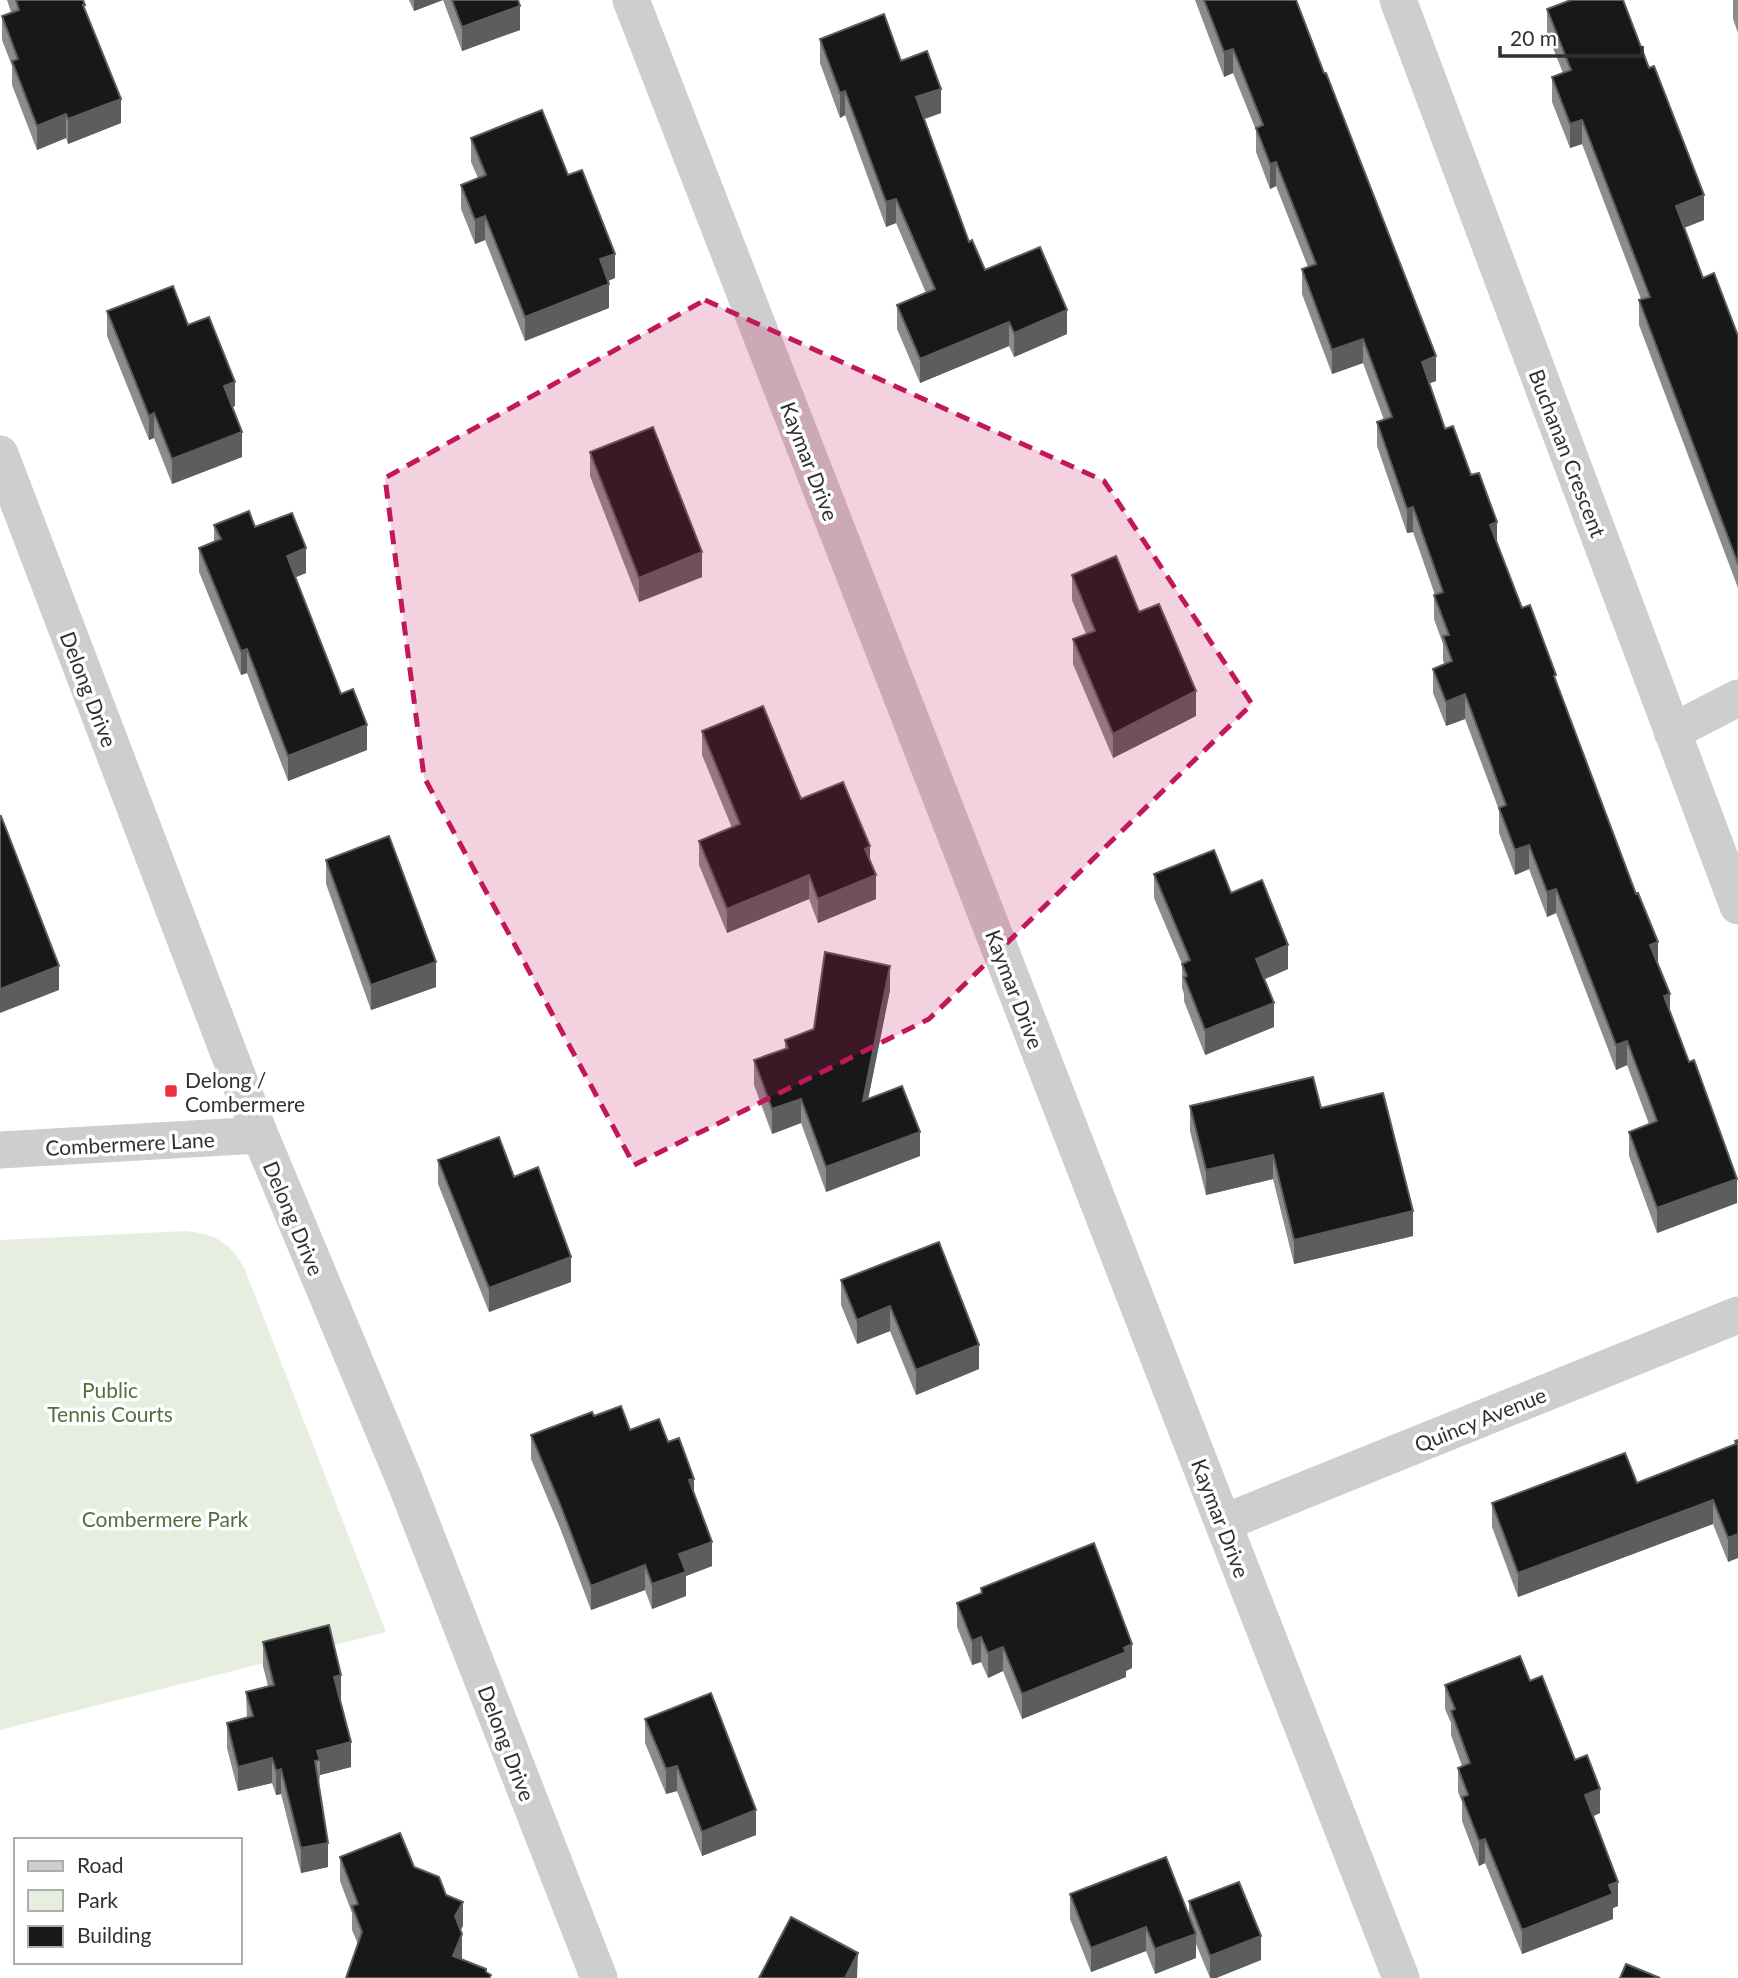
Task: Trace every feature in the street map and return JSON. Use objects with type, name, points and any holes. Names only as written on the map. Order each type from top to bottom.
[{"type":"street","name":"Kaymar Drive","points":[[631,0],[1401,1978]]},
{"type":"street","name":"Buchanan Crescent","points":[[1398,0],[1738,906]]},
{"type":"street","name":"Delong Drive","points":[[0,454],[260,1135],[404,1479],[599,1978]]},
{"type":"street","points":[[1672,732],[1738,698]]},
{"type":"street","name":"Combermere Lane","points":[[0,1150],[260,1135]]},
{"type":"street","name":"Quincy Avenue","points":[[1223,1523],[1738,1315]]},
{"type":"highlighted area","points":[[705,300],[1104,481],[1252,704],[929,1019],[634,1165],[424,777],[385,478]]},
{"type":"green space","name":"Combermere Park","points":[[186,1231],[222,1242],[234,1253],[245,1270],[386,1632],[0,1730],[0,1240]]},
{"type":"building","points":[[16,0],[83,0],[121,99],[68,119],[66,114],[37,126],[12,61],[18,59],[2,16],[19,10]]},
{"type":"building","points":[[452,0],[518,0],[520,6],[462,27]]},
{"type":"building","points":[[1204,0],[1296,0],[1436,356],[1422,362],[1445,429],[1453,426],[1471,475],[1479,473],[1497,522],[1490,525],[1522,608],[1530,605],[1636,894],[1638,893],[1658,942],[1650,945],[1670,994],[1664,996],[1689,1062],[1694,1060],[1737,1179],[1657,1208],[1629,1132],[1657,1121],[1627,1041],[1616,1045],[1556,889],[1547,892],[1529,845],[1515,850],[1499,808],[1506,805],[1465,694],[1446,702],[1433,669],[1452,661],[1443,636],[1449,635],[1434,595],[1443,592],[1413,507],[1407,509],[1377,422],[1392,417],[1363,339],[1332,350],[1302,269],[1316,264],[1276,162],[1270,164],[1256,128],[1263,125],[1233,49],[1224,52]]},
{"type":"building","points":[[1571,0],[1623,0],[1649,68],[1654,66],[1704,195],[1676,206],[1703,278],[1714,273],[1738,336],[1738,564],[1639,300],[1650,297],[1582,120],[1570,124],[1552,77],[1571,70],[1547,9]]},
{"type":"building","points":[[884,14],[901,61],[927,51],[941,89],[916,97],[969,242],[972,240],[985,270],[1040,247],[1067,310],[1014,333],[1009,322],[920,359],[897,305],[935,289],[896,199],[886,202],[845,91],[840,93],[820,39]]},
{"type":"building","points":[[542,110],[568,175],[582,170],[615,254],[600,259],[609,284],[525,317],[485,216],[475,220],[461,185],[486,175],[471,138]]},
{"type":"building","points":[[173,286],[188,325],[209,317],[235,382],[224,386],[242,432],[172,459],[154,413],[149,416],[107,311]]},
{"type":"building","points":[[653,427],[702,552],[639,578],[590,452]]},
{"type":"building","points":[[249,511],[255,527],[292,513],[306,548],[287,556],[341,694],[353,689],[367,725],[288,756],[247,649],[241,651],[199,548],[221,539],[214,525]]},
{"type":"building","points":[[1116,556],[1139,612],[1159,604],[1196,691],[1113,734],[1073,639],[1095,631],[1072,575]]},
{"type":"building","points":[[763,706],[801,799],[843,782],[870,846],[865,849],[876,875],[818,899],[809,875],[727,909],[699,841],[740,824],[702,731]]},
{"type":"building","points":[[0,817],[59,966],[0,989]]},
{"type":"building","points":[[389,836],[436,962],[371,985],[326,860]]},
{"type":"building","points":[[1214,850],[1231,893],[1262,880],[1288,945],[1256,959],[1274,1003],[1205,1030],[1184,977],[1187,976],[1182,964],[1190,960],[1154,874]]},
{"type":"building","points":[[825,952],[890,966],[863,1101],[902,1086],[920,1132],[826,1167],[801,1099],[772,1109],[754,1060],[788,1048],[785,1040],[814,1029]]},
{"type":"building","points":[[1313,1077],[1321,1108],[1383,1093],[1413,1211],[1294,1240],[1273,1155],[1206,1170],[1190,1106]]},
{"type":"building","points":[[499,1137],[514,1177],[538,1167],[571,1257],[489,1288],[438,1160]]},
{"type":"building","points":[[939,1242],[979,1345],[916,1370],[890,1306],[857,1320],[841,1280]]},
{"type":"building","points":[[621,1406],[630,1430],[659,1419],[668,1442],[679,1438],[694,1479],[689,1480],[712,1542],[679,1554],[686,1572],[652,1584],[645,1565],[591,1586],[531,1435],[592,1412],[594,1416]]},
{"type":"building","points":[[1738,1440],[1738,1534],[1728,1538],[1713,1500],[1518,1573],[1492,1503],[1625,1453],[1637,1483],[1736,1444],[1735,1441]]},
{"type":"building","points":[[1094,1543],[1132,1644],[1124,1648],[1126,1652],[1022,1694],[1003,1647],[988,1653],[981,1637],[972,1641],[957,1603],[982,1593],[981,1588]]},
{"type":"building","points":[[329,1625],[341,1675],[334,1677],[351,1742],[317,1751],[320,1760],[315,1761],[328,1843],[301,1848],[281,1769],[276,1771],[272,1758],[238,1767],[227,1723],[253,1716],[246,1692],[274,1685],[263,1642]]},
{"type":"building","points":[[1520,1656],[1530,1681],[1542,1676],[1575,1760],[1587,1755],[1600,1789],[1585,1795],[1618,1882],[1609,1885],[1613,1894],[1522,1930],[1485,1839],[1479,1841],[1462,1797],[1468,1795],[1458,1768],[1470,1763],[1451,1711],[1455,1709],[1445,1685]]},
{"type":"building","points":[[711,1693],[756,1810],[702,1832],[677,1766],[666,1769],[645,1719]]},
{"type":"building","points":[[400,1833],[414,1867],[439,1877],[446,1895],[463,1902],[455,1916],[462,1934],[453,1956],[486,1969],[491,1975],[489,1978],[346,1978],[362,1932],[352,1906],[358,1904],[340,1857]]},
{"type":"building","points":[[1166,1857],[1196,1934],[1155,1949],[1146,1927],[1091,1948],[1070,1894]]},
{"type":"building","points":[[1239,1882],[1261,1936],[1210,1956],[1189,1901]]},
{"type":"building","points":[[791,1917],[858,1953],[845,1978],[759,1978]]},
{"type":"building","points":[[1626,1964],[1660,1978],[1620,1978]]},
{"type":"place","name":"Delong / Combermere","points":[[171,1091]]},
{"type":"park label","name":"Public Tennis Courts","points":[[110,1401]]}]
